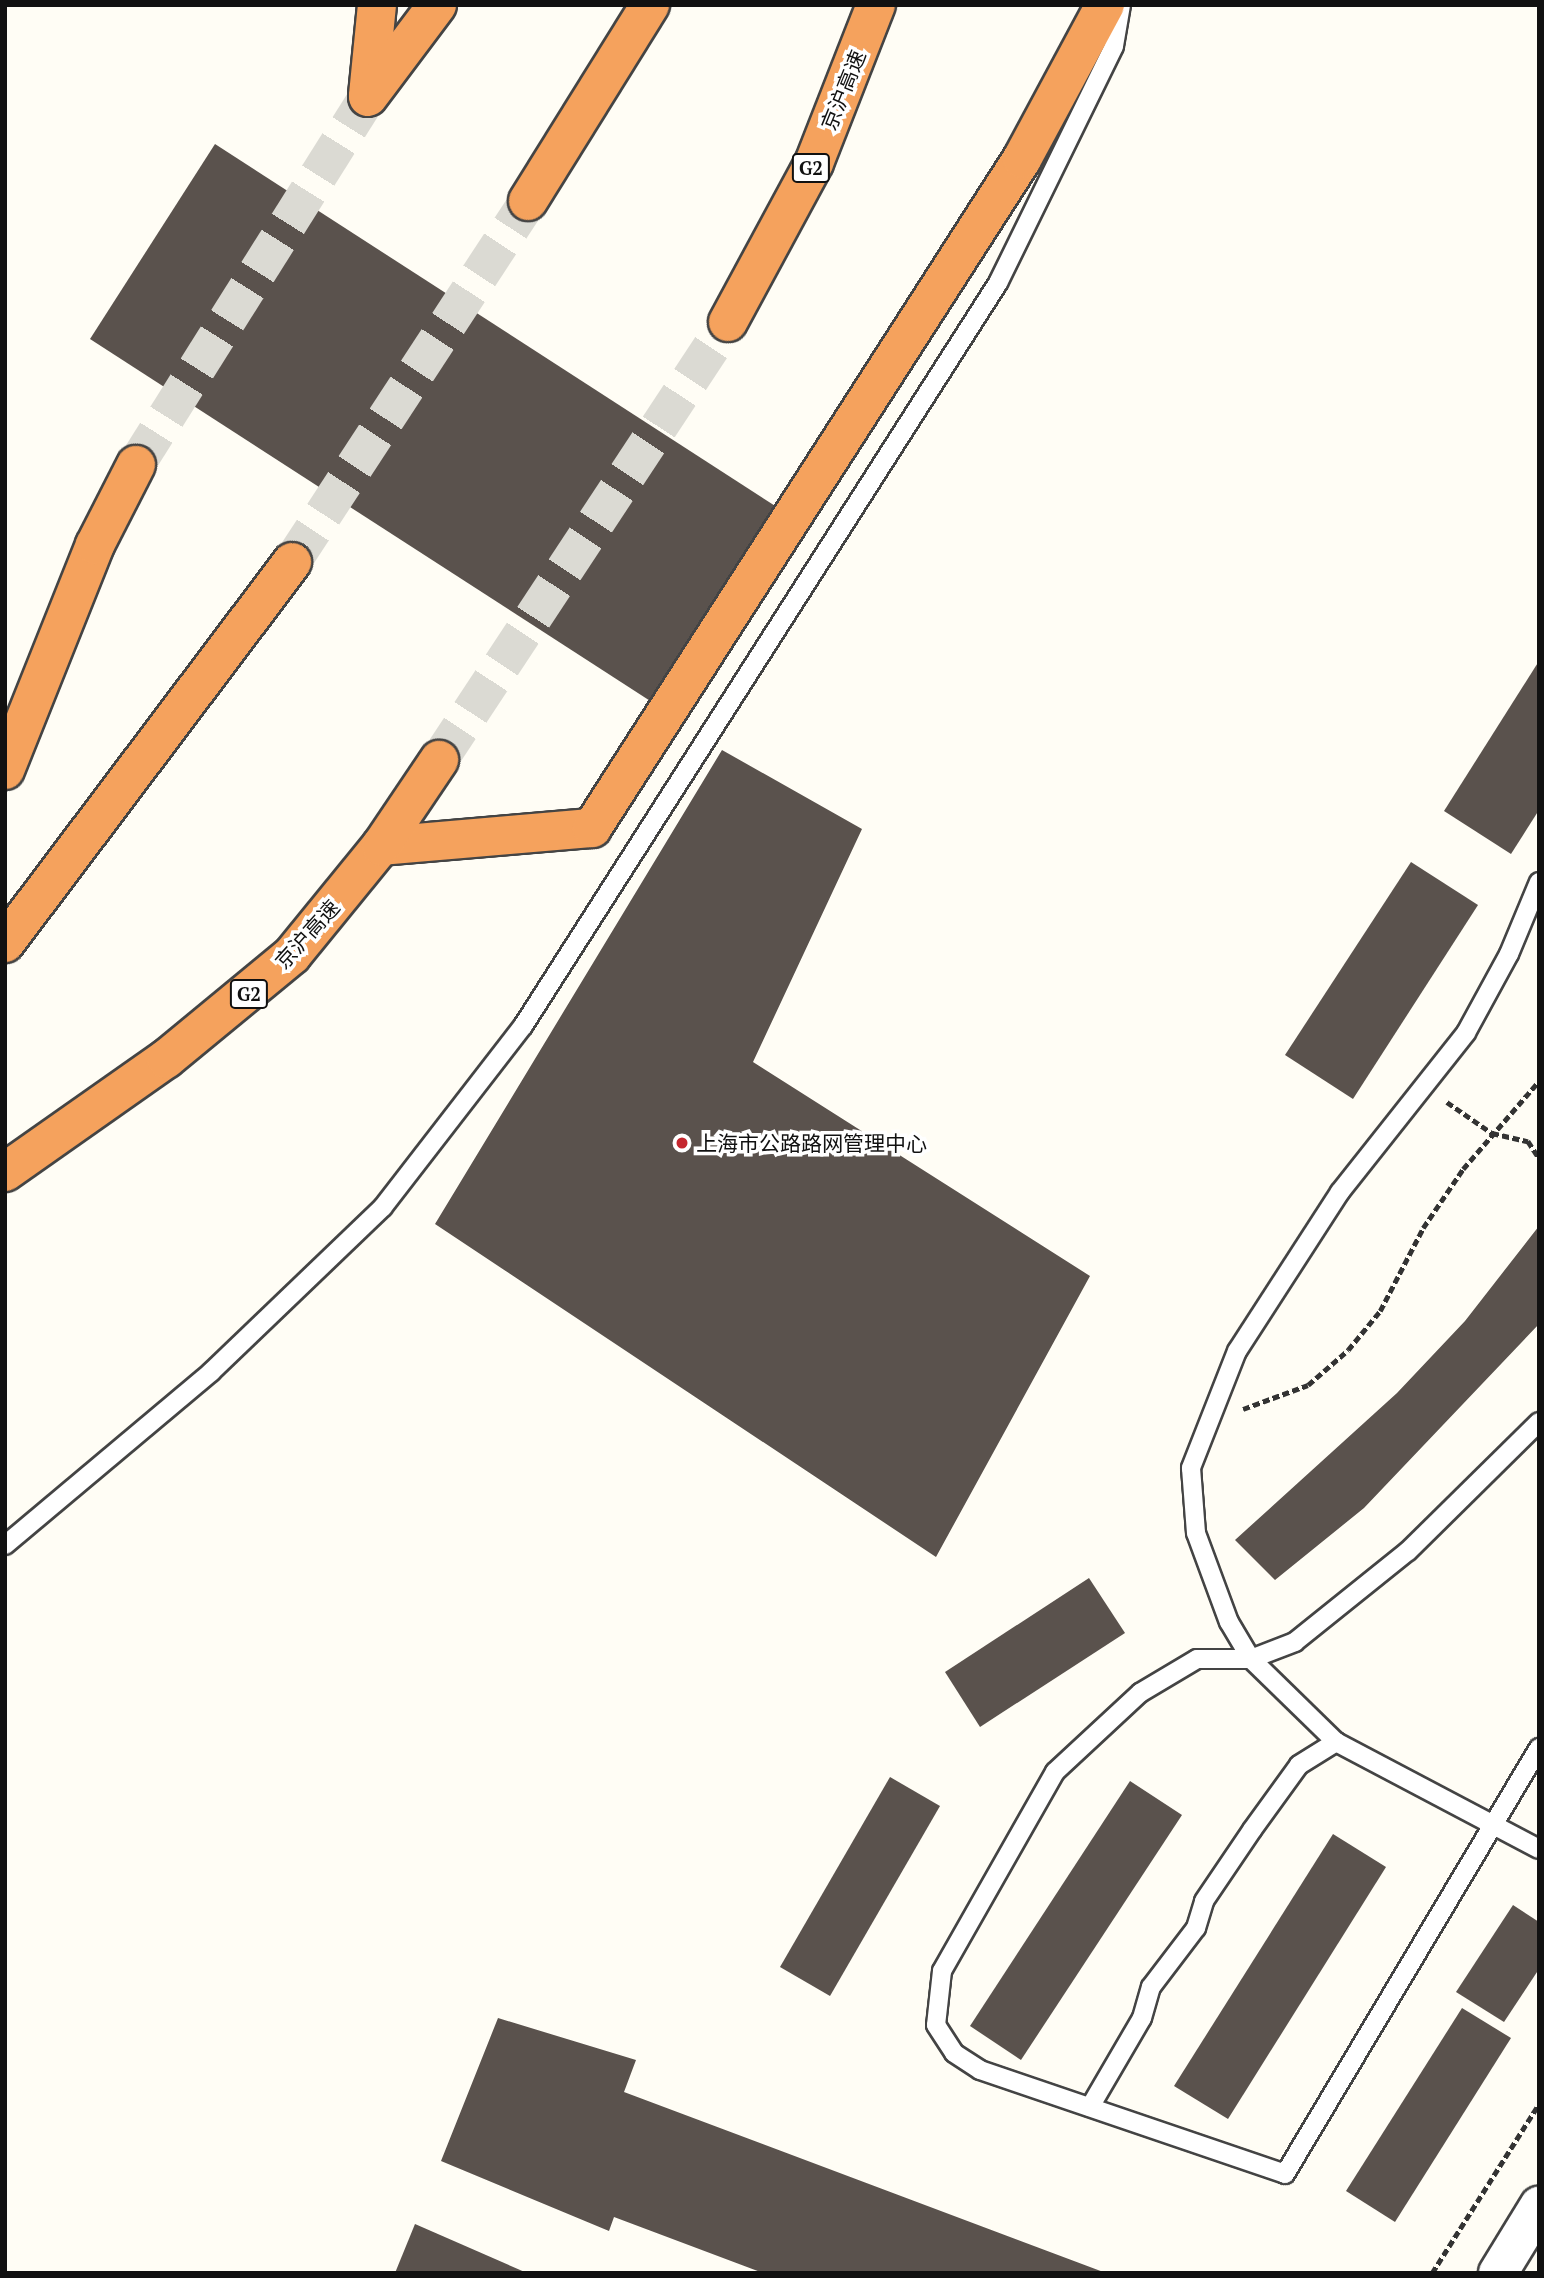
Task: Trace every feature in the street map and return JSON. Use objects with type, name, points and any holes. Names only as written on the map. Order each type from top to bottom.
[{"type":"highway","points":[[377,5],[368,97],[437,5]]},
{"type":"highway","points":[[528,201],[650,5]]},
{"type":"highway","name":"京沪高速","points":[[728,322],[814,163],[876,5]]},
{"type":"highway","points":[[381,846],[592,828],[1022,159],[1105,5]]},
{"type":"highway","points":[[5,770],[95,545],[136,465]]},
{"type":"highway","points":[[5,943],[292,562]]},
{"type":"highway","name":"京沪高速","points":[[5,1172],[250,993],[292,955],[381,846],[439,760]]},
{"type":"street","points":[[1498,2273],[1539,2206]]},
{"type":"lane","points":[[5,1545],[211,1372],[383,1208],[523,1026],[992,293],[1114,47],[1121,5]]},
{"type":"lane","points":[[1539,882],[1497,977],[1426,1088],[1340,1192],[1285,1272],[1237,1351],[1206,1419],[1191,1468],[1196,1533],[1229,1622],[1251,1659],[1336,1742],[1539,1849]]},
{"type":"lane","points":[[1539,1422],[1408,1551],[1295,1642],[1251,1659],[1197,1659],[1140,1693],[1055,1772],[942,1971],[936,2025],[954,2053],[979,2070],[1285,2174],[1539,1748]]},
{"type":"lane","points":[[1090,2107],[1142,2018],[1151,1987],[1196,1927],[1204,1901],[1299,1765],[1336,1742]]},
{"type":"path","points":[[1206,1419],[1308,1385],[1348,1350],[1380,1311],[1423,1228],[1492,1133],[1539,1081]]},
{"type":"path","points":[[1426,1088],[1492,1133],[1528,1141],[1539,1158]]},
{"type":"path","points":[[1432,2273],[1539,2104]]},
{"type":"building","points":[[215,144],[783,511],[658,706],[90,339]]},
{"type":"building","points":[[1539,661],[1539,810],[1511,854],[1444,811]]},
{"type":"building","name":"上海市公路路网管理中心","points":[[722,750],[862,829],[753,1062],[1090,1276],[936,1557],[435,1224]]},
{"type":"building","points":[[1411,862],[1478,905],[1353,1099],[1285,1055]]},
{"type":"building","points":[[1539,1226],[1539,1324],[1364,1508],[1275,1580],[1235,1540],[1397,1393],[1465,1321]]},
{"type":"building","points":[[1089,1578],[1125,1633],[980,1727],[945,1672]]},
{"type":"building","points":[[890,1777],[940,1806],[830,1996],[780,1967]]},
{"type":"building","points":[[1130,1781],[1182,1815],[1021,2060],[970,2026]]},
{"type":"building","points":[[1333,1834],[1386,1867],[1228,2119],[1174,2086]]},
{"type":"building","points":[[1513,1905],[1539,1922],[1539,1969],[1504,2022],[1456,1992]]},
{"type":"building","points":[[1462,2008],[1511,2038],[1395,2222],[1346,2191]]},
{"type":"building","points":[[498,2018],[636,2060],[624,2092],[1106,2273],[763,2273],[614,2217],[609,2231],[441,2161]]},
{"type":"building","points":[[415,2224],[527,2273],[395,2273]]},
{"type":"tunnel","points":[[136,465],[368,97]]},
{"type":"tunnel","points":[[292,562],[528,201]]},
{"type":"tunnel","points":[[439,760],[728,322]]},
{"type":"place","name":"上海市公路路网管理中心","points":[[682,1143]]}]
